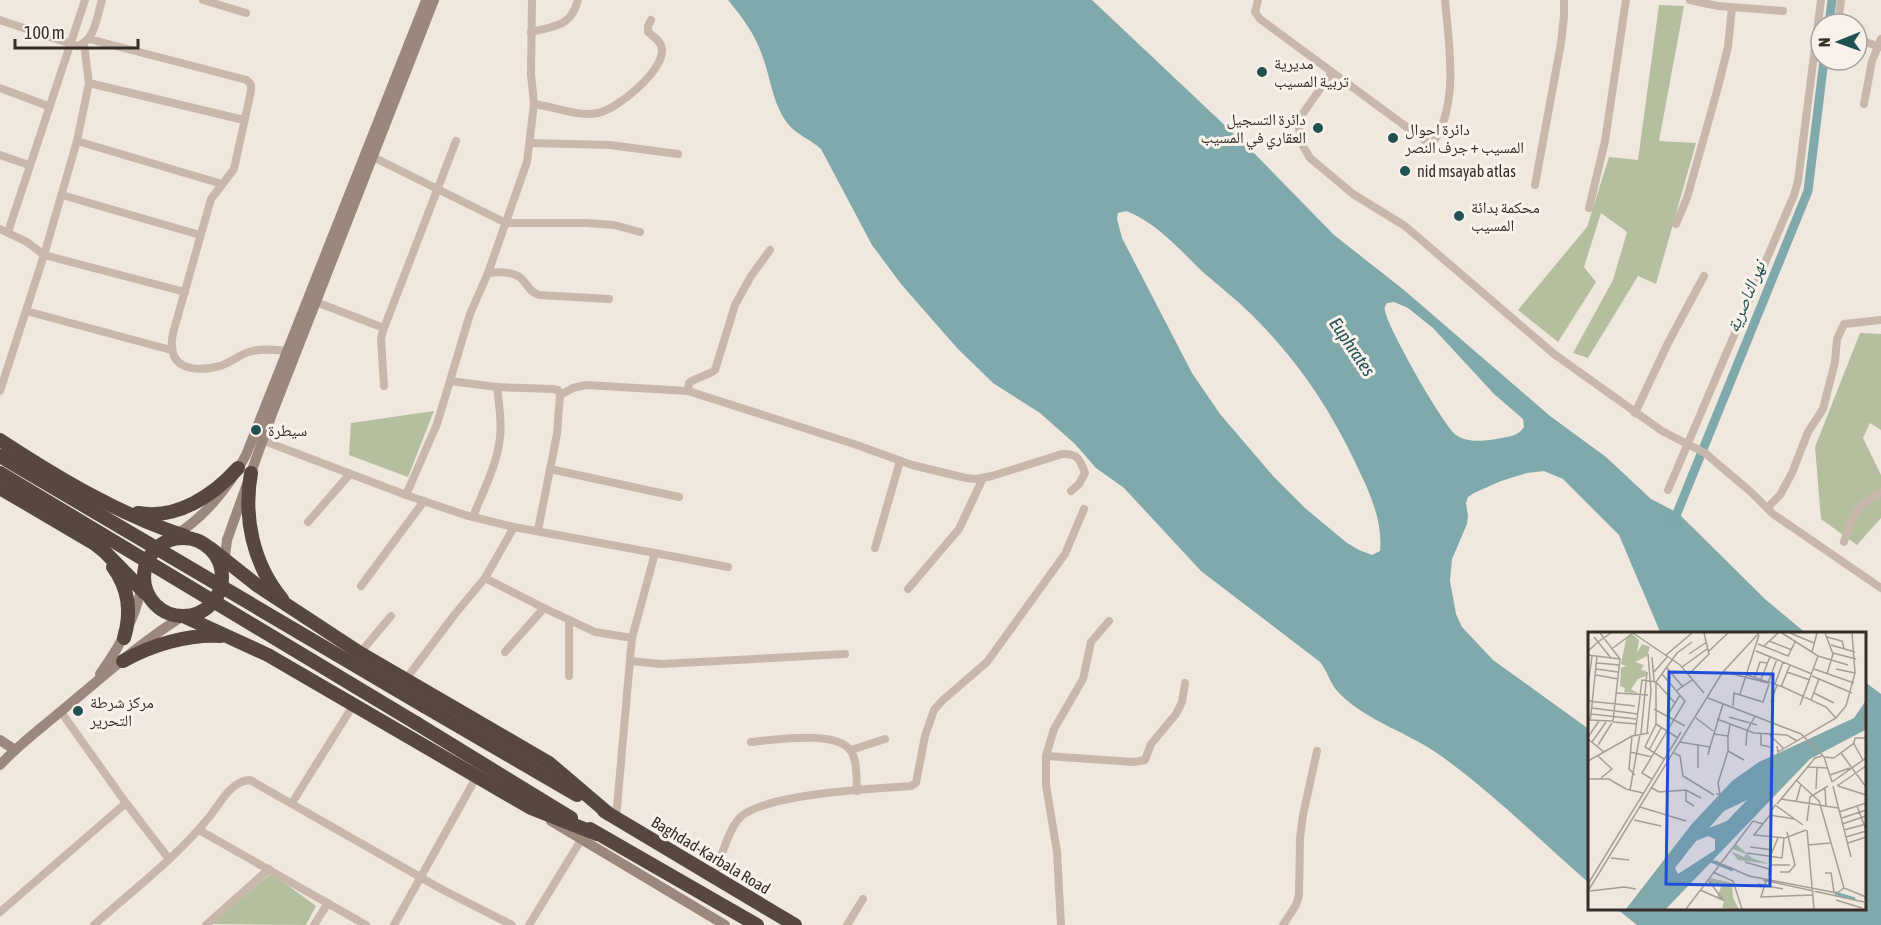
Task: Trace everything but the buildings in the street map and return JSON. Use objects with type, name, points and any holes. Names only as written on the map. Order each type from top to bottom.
[{"type":"highway","points":[[0,440],[54,474],[173,537],[193,538],[210,548],[224,561],[297,613],[360,653],[549,764],[612,816]]},
{"type":"highway","points":[[0,456],[612,816]]},
{"type":"highway","points":[[116,507],[129,512],[153,515],[174,511],[217,490],[244,471],[248,515],[256,552],[277,593],[297,613]]},
{"type":"highway","points":[[0,473],[597,834],[758,925]]},
{"type":"highway","points":[[0,488],[92,542],[105,552],[163,611],[183,616],[268,655],[531,808],[597,834]]},
{"type":"highway","points":[[146,594],[144,574],[150,554],[173,537]]},
{"type":"highway","points":[[92,542],[114,567],[127,593],[129,616],[124,638]]},
{"type":"highway","points":[[183,616],[199,613],[207,608],[218,595],[222,579],[220,562],[210,548]]},
{"type":"highway","points":[[123,661],[138,652],[203,635],[236,639]]},
{"type":"highway","name":"Baghdad-Karbala Road","points":[[612,816],[795,925]]},
{"type":"highway","points":[[691,887],[702,883],[709,874]]},
{"type":"highway","points":[[724,906],[724,895],[734,888]]},
{"type":"main road","points":[[259,439],[287,351],[426,0]]},
{"type":"main road","points":[[222,579],[227,540],[244,471],[316,302],[434,0]]},
{"type":"main road","points":[[173,537],[203,513],[244,471]]},
{"type":"main road","points":[[88,688],[124,638],[137,607],[146,594]]},
{"type":"main road","points":[[0,765],[88,688],[159,631],[183,616]]},
{"type":"main road","points":[[0,740],[15,750]]},
{"type":"main road","points":[[531,808],[725,925]]},
{"type":"street","points":[[85,0],[4,231],[27,242],[44,255],[185,292]]},
{"type":"street","points":[[0,391],[44,255],[77,141],[89,83],[87,41],[102,0]]},
{"type":"street","points":[[203,0],[246,13]]},
{"type":"street","points":[[406,495],[437,424],[470,314],[488,273],[527,162],[534,104],[531,74],[532,0]]},
{"type":"street","points":[[531,32],[562,24],[568,20],[575,12],[578,0]]},
{"type":"street","points":[[1258,0],[1256,12],[1260,19],[1431,146],[1440,134],[1447,113],[1450,52],[1445,0]]},
{"type":"street","points":[[1535,184],[1561,43],[1564,0]]},
{"type":"street","points":[[1694,0],[1732,7],[1756,4],[1783,11]]},
{"type":"street","points":[[1668,490],[1690,447],[1798,181],[1821,0]]},
{"type":"street","points":[[1589,208],[1605,141],[1625,1]]},
{"type":"street","points":[[1676,224],[1687,198],[1717,91],[1728,47],[1732,7]]},
{"type":"street","points":[[0,20],[69,45],[77,46],[87,41],[247,80],[251,85],[251,91],[234,169],[211,199],[173,333],[171,350],[174,358],[187,368],[221,366],[254,351],[287,351]]},
{"type":"street","points":[[534,104],[583,115],[601,112],[629,98],[649,75],[662,54],[662,47],[648,32],[651,20]]},
{"type":"street","points":[[1864,104],[1872,61],[1880,44]]},
{"type":"street","points":[[1332,72],[1299,119],[1303,146],[1310,158],[1353,194],[1405,226],[1554,354],[1635,413],[1690,447],[1705,453],[1767,508],[1802,535],[1881,588]]},
{"type":"street","points":[[89,83],[244,120]]},
{"type":"street","points":[[0,88],[48,106]]},
{"type":"street","points":[[77,141],[222,184]]},
{"type":"street","points":[[384,386],[381,338],[456,141]]},
{"type":"street","points":[[531,143],[610,145],[678,154]]},
{"type":"street","points":[[0,154],[29,165]]},
{"type":"street","points":[[373,157],[506,223],[587,223],[614,225],[640,232]]},
{"type":"street","points":[[62,195],[200,235]]},
{"type":"street","points":[[688,391],[689,383],[715,370],[735,305],[751,276],[770,250]]},
{"type":"street","points":[[488,273],[504,272],[517,275],[531,293],[539,295],[609,299]]},
{"type":"street","points":[[1635,413],[1668,343],[1704,276]]},
{"type":"street","points":[[316,302],[384,328]]},
{"type":"street","points":[[26,311],[171,350]]},
{"type":"street","points":[[1767,508],[1780,495],[1792,473],[1808,432],[1823,409],[1835,362],[1836,339],[1844,324],[1872,319],[1881,320]]},
{"type":"street","points":[[450,381],[497,387],[558,390],[560,395],[557,434],[538,530]]},
{"type":"street","points":[[560,395],[573,388],[586,385],[688,391],[939,473],[976,479],[1071,453],[1079,459],[1085,473],[1079,484],[1071,491]]},
{"type":"street","points":[[473,517],[497,456],[501,436],[497,387]]},
{"type":"street","points":[[259,439],[406,495],[473,517],[514,527],[728,567]]},
{"type":"street","points":[[875,548],[900,461]]},
{"type":"street","points":[[550,469],[679,497]]},
{"type":"street","points":[[308,522],[350,474]]},
{"type":"street","points":[[908,589],[959,529],[983,478]]},
{"type":"street","points":[[1844,542],[1854,513],[1881,492]]},
{"type":"street","points":[[361,586],[424,501]]},
{"type":"street","points":[[709,874],[737,820],[745,813],[794,797],[911,786],[916,783],[925,736],[934,710],[987,662],[1065,554],[1084,509]]},
{"type":"street","points":[[406,679],[485,578],[514,527]]},
{"type":"street","points":[[612,816],[632,638],[655,553]]},
{"type":"street","points":[[485,578],[595,632],[632,638]]},
{"type":"street","points":[[505,652],[544,608]]},
{"type":"street","points":[[360,653],[391,616]]},
{"type":"street","points":[[569,620],[569,676]]},
{"type":"street","points":[[1061,925],[1057,852],[1046,785],[1046,756],[1054,729],[1083,679],[1091,642],[1109,621]]},
{"type":"street","points":[[630,661],[661,664],[845,654]]},
{"type":"street","points":[[1046,756],[1134,762],[1145,760],[1151,744],[1176,714],[1182,702],[1185,683]]},
{"type":"street","points":[[292,803],[354,704]]},
{"type":"street","points":[[61,712],[169,859]]},
{"type":"street","points":[[751,742],[808,738],[825,739],[843,744],[851,750],[855,761],[857,791]]},
{"type":"street","points":[[851,750],[885,739]]},
{"type":"street","points":[[1283,925],[1296,905],[1299,895],[1300,838],[1317,752]]},
{"type":"street","points":[[394,925],[477,776]]},
{"type":"street","points":[[94,925],[199,830],[231,789],[241,780],[250,780],[419,877],[512,925]]},
{"type":"street","points":[[0,912],[126,803]]},
{"type":"street","points":[[199,830],[366,925]]},
{"type":"street","points":[[529,925],[581,840]]},
{"type":"street","points":[[206,925],[268,869]]},
{"type":"street","points":[[847,925],[863,899]]},
{"type":"street","points":[[314,925],[327,903]]},
{"type":"green space","points":[[1659,5],[1684,6],[1659,141],[1696,143],[1656,284],[1638,276],[1588,358],[1573,353],[1613,280],[1627,232],[1601,213],[1584,267],[1596,282],[1558,342],[1518,310],[1587,227],[1609,157],[1638,160]]},
{"type":"green space","points":[[1860,333],[1881,334],[1881,430],[1870,423],[1863,438],[1881,475],[1881,518],[1857,545],[1821,519],[1815,447]]},
{"type":"green space","points":[[434,411],[408,477],[349,455],[351,423]]},
{"type":"green space","points":[[271,873],[316,906],[306,925],[212,924]]},
{"type":"water","name":"Euphrates","points":[[728,0],[1092,0],[1252,151],[1334,235],[1404,290],[1550,416],[1606,457],[1651,499],[1678,513],[1766,600],[1805,632],[1660,632],[1619,535],[1563,479],[1544,471],[1527,473],[1501,481],[1468,497],[1467,524],[1452,559],[1450,581],[1456,614],[1462,627],[1493,660],[1588,729],[1588,882],[1500,803],[1444,758],[1363,712],[1339,693],[1320,662],[1201,571],[1124,488],[1096,468],[1075,444],[1040,413],[993,383],[957,348],[901,284],[872,245],[821,149],[788,124],[775,99],[759,47],[748,26]],"holes":[[[1126,211],[1168,238],[1252,315],[1298,367],[1335,423],[1366,485],[1377,517],[1380,551],[1372,555],[1359,550],[1347,543],[1305,508],[1273,476],[1220,414],[1192,373],[1122,238],[1117,219],[1118,213]],[[1394,302],[1408,308],[1433,328],[1494,394],[1523,419],[1522,430],[1512,436],[1486,440],[1470,440],[1456,435],[1429,396],[1388,321],[1385,311],[1387,303]]]},
{"type":"water","points":[[1866,683],[1881,694],[1881,925],[1637,925],[1618,910],[1866,910]]},
{"type":"waterway","name":"نهر الناصرية","points":[[1830,12],[1832,0]]},
{"type":"waterway","name":"نهر الناصرية","points":[[1673,523],[1808,191],[1823,72]]},
{"type":"place","name":"مديرية تربية المسيب","points":[[1262,72]]},
{"type":"place","name":"دائرة التسجيل العقاري في المسيب","points":[[1318,128]]},
{"type":"place","name":"دائرة احوال المسيب + جرف النصر","points":[[1393,138]]},
{"type":"place","name":"nid msayab atlas","points":[[1405,171]]},
{"type":"place","name":"محكمة بدائة المسيب","points":[[1459,216]]},
{"type":"place","name":"سيطرة","points":[[256,430]]},
{"type":"place","name":"مركز شرطة التحرير","points":[[78,711]]}]
